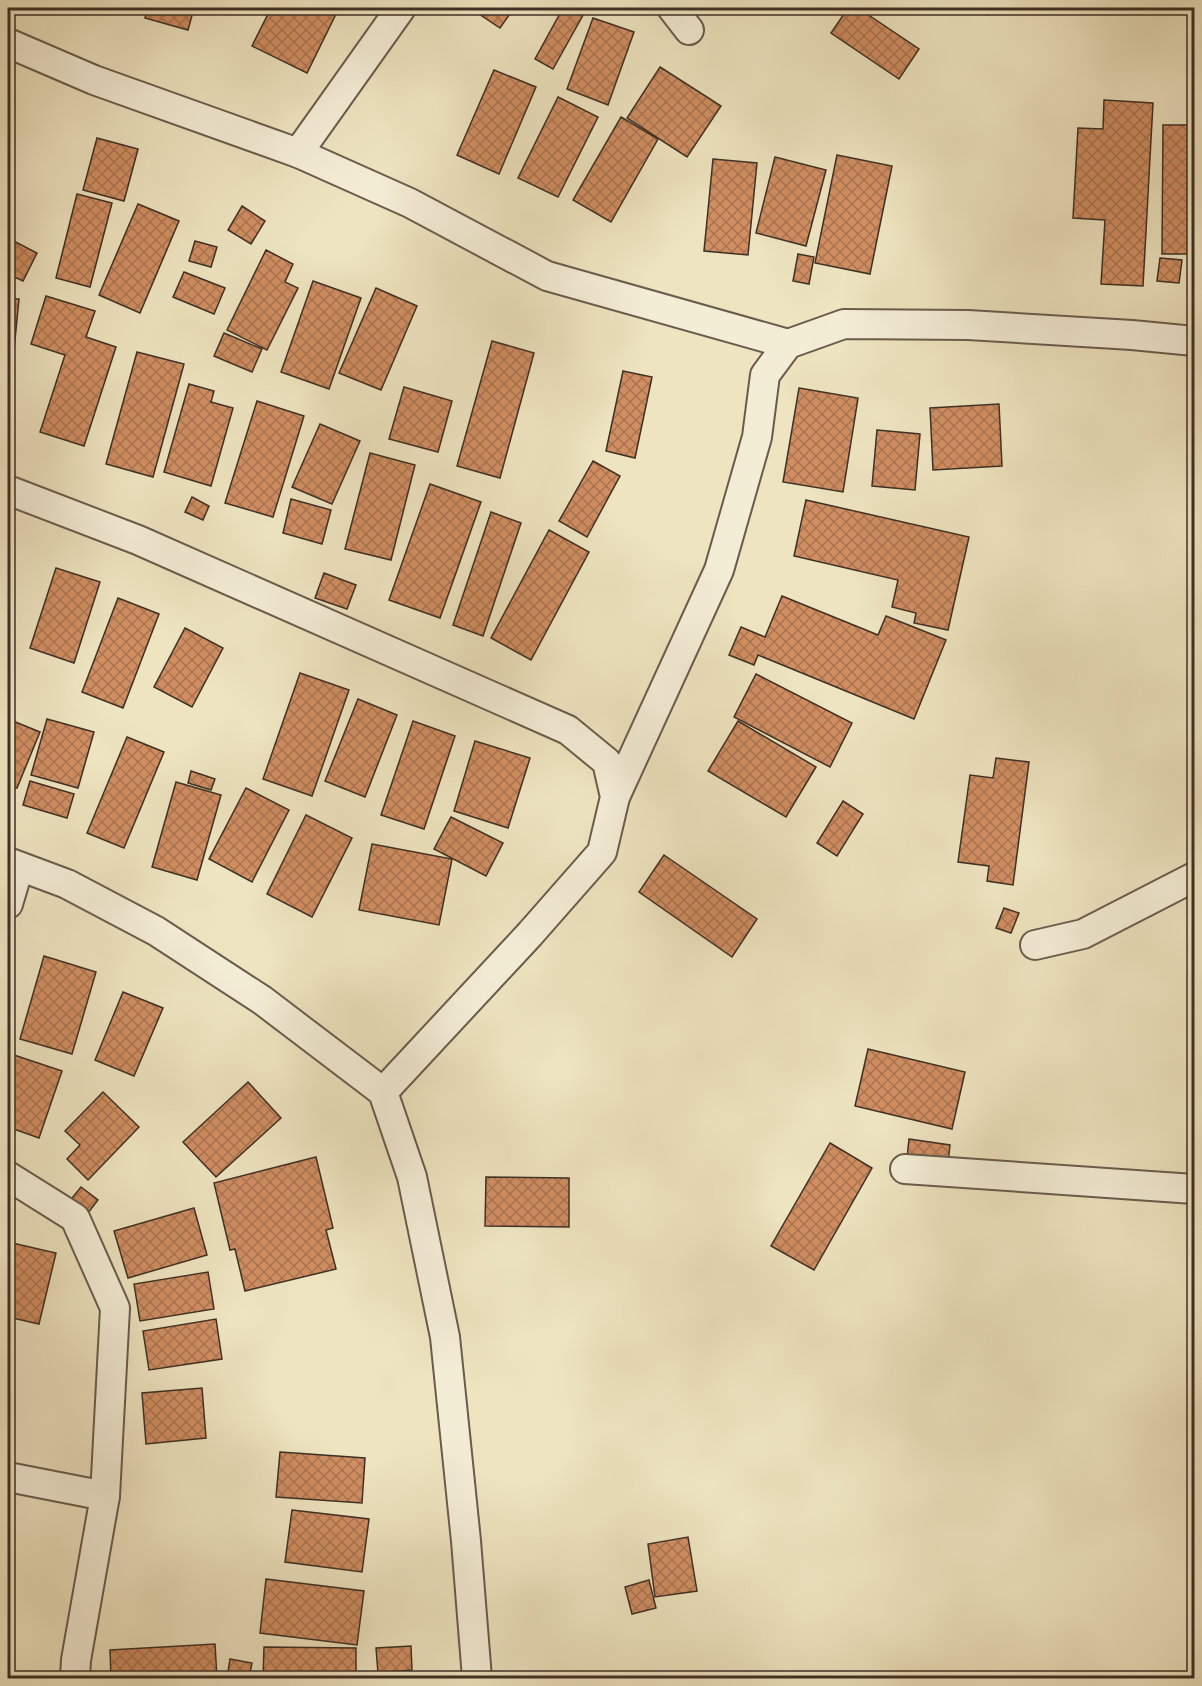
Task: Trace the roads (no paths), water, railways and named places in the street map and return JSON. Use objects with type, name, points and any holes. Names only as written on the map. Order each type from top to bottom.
[{"type":"street","points":[[298,153],[401,8]]},
{"type":"street","points":[[8,43],[94,80],[298,153],[410,203],[547,276],[788,344]]},
{"type":"street","points":[[383,1092],[530,934],[602,852],[615,797],[719,570],[757,437],[765,375],[788,344],[844,324],[968,325],[1194,341]]},
{"type":"street","points":[[8,491],[138,540],[568,730],[608,762],[615,797]]},
{"type":"street","points":[[8,904],[13,865],[67,884],[156,931],[262,1000],[383,1092],[412,1177],[445,1338],[477,1678]]},
{"type":"street","points":[[1035,945],[1083,934],[1194,877]]},
{"type":"street","points":[[905,1169],[1194,1189]]},
{"type":"street","points":[[8,1176],[75,1218],[115,1308],[105,1496],[76,1660],[75,1678]]},
{"type":"street","points":[[8,1477],[105,1496]]}]
